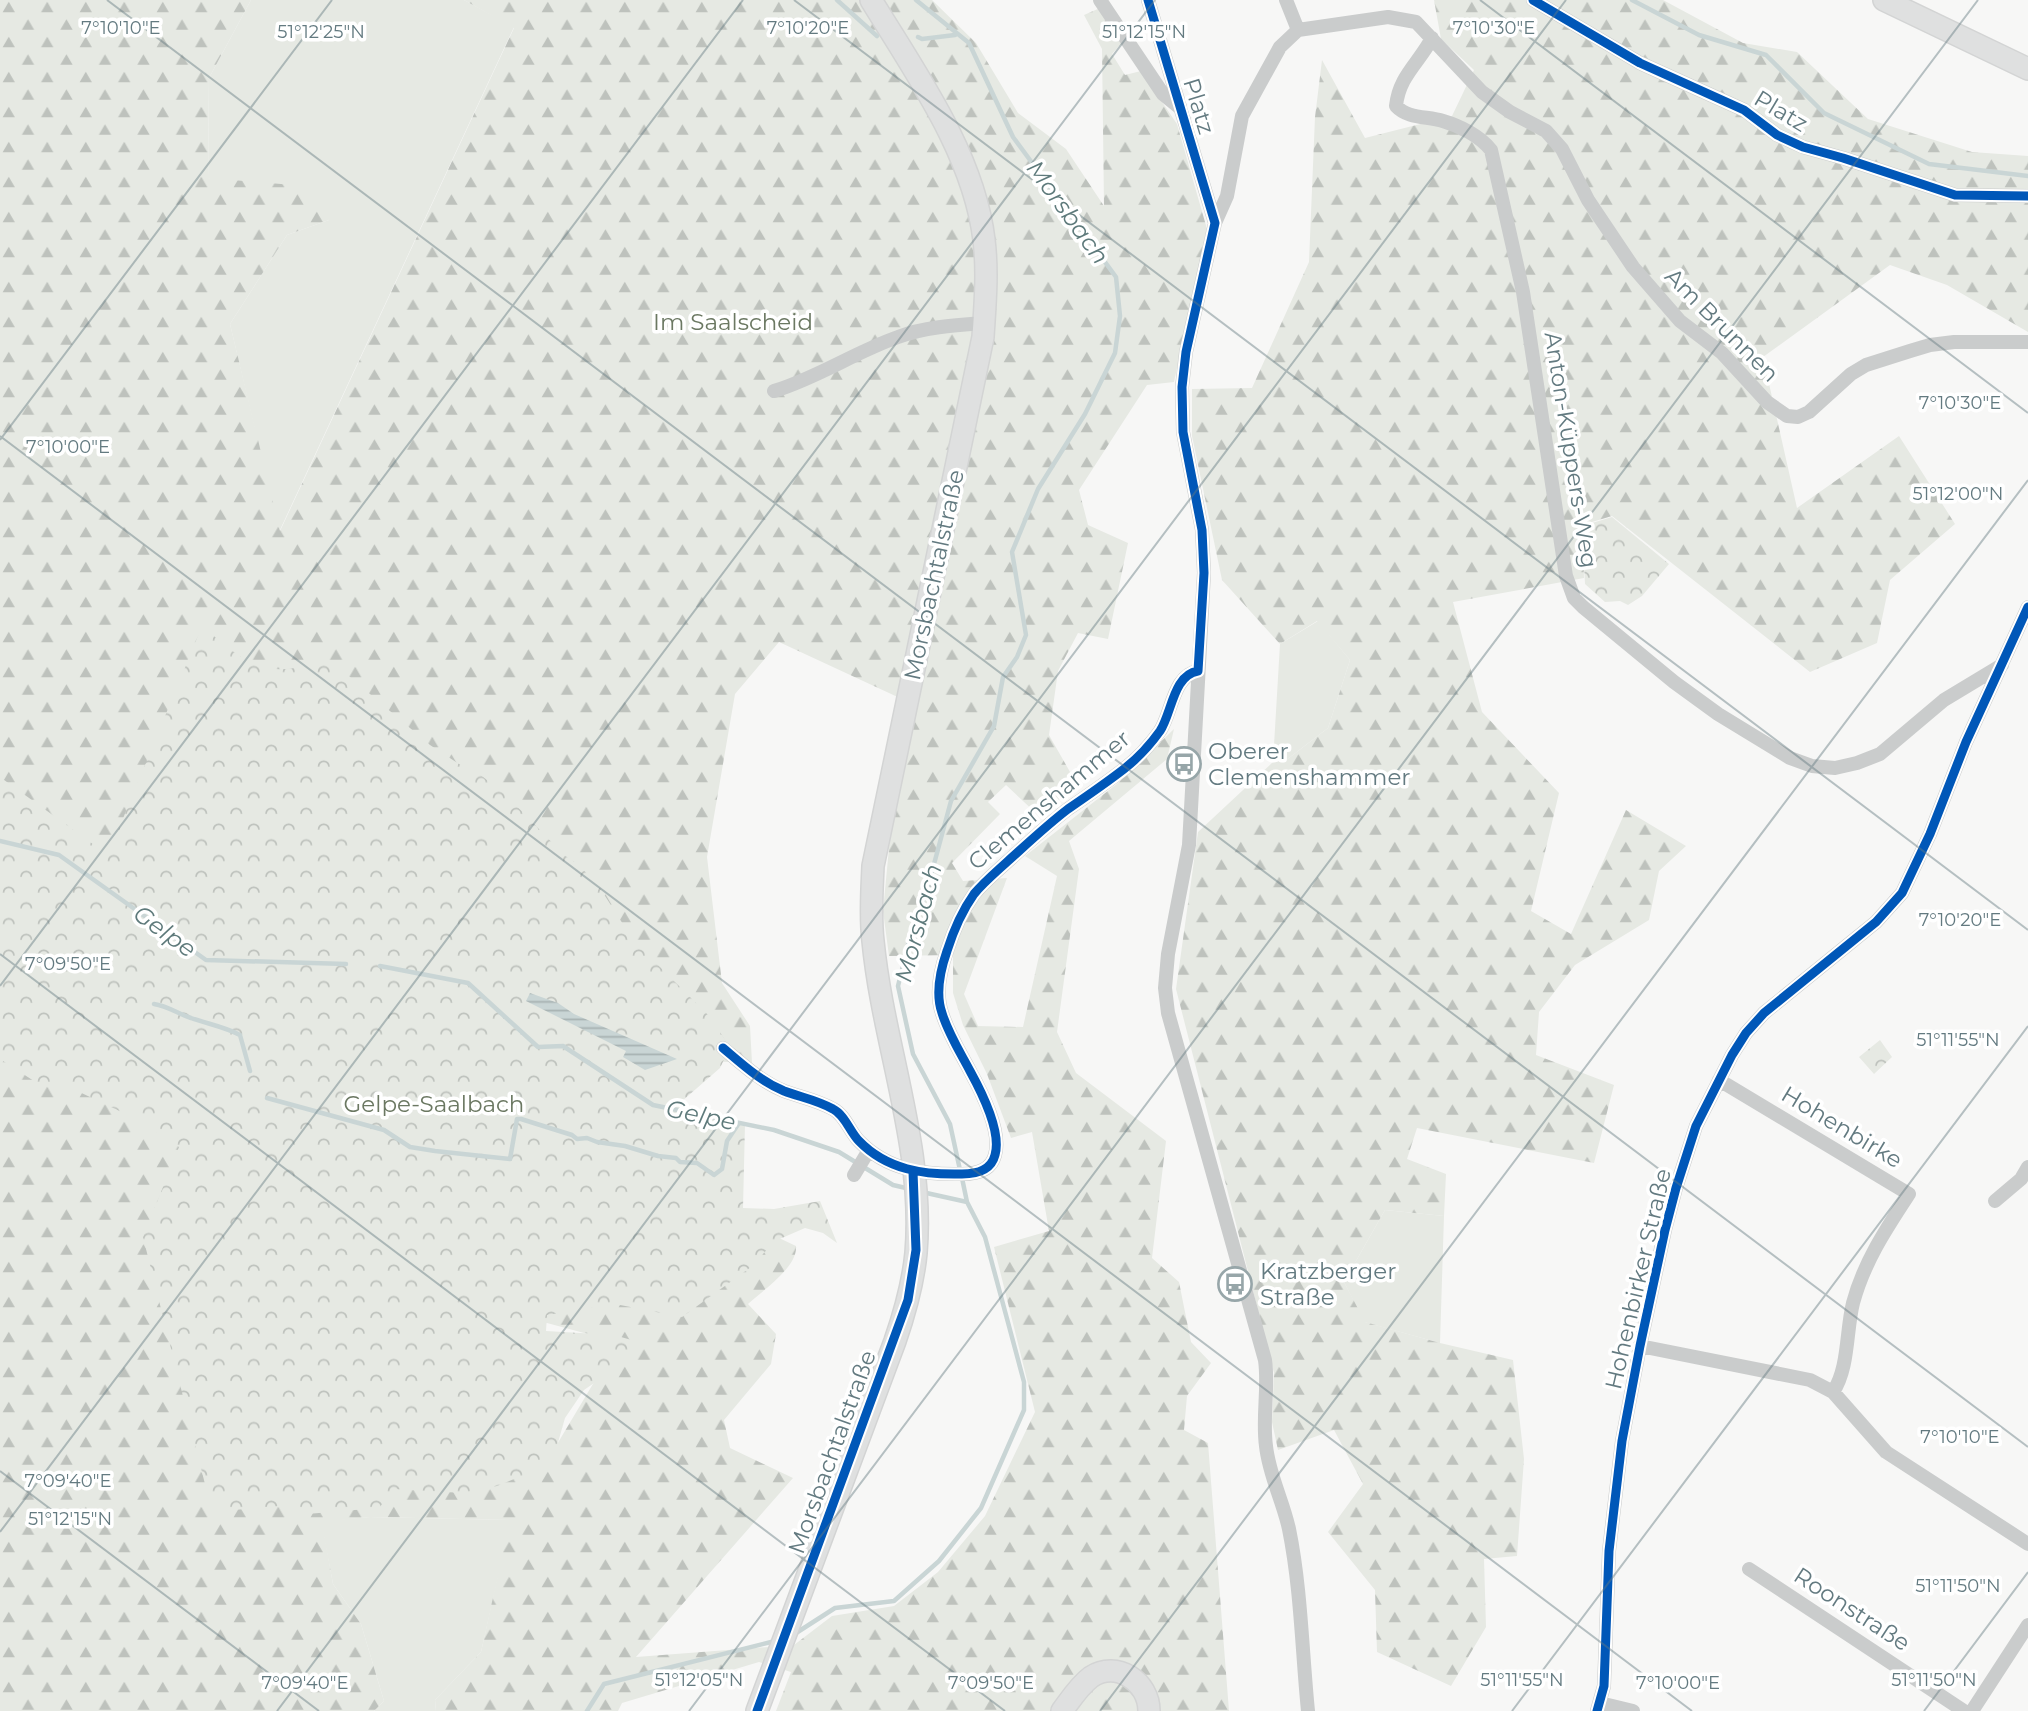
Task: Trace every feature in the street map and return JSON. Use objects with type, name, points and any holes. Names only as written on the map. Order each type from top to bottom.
[{"type":"main road","name":"Morsbachtalstraße","points":[[757,1711],[908,1300],[916,1251],[919,1183],[872,939],[873,866],[963,438],[984,323],[984,238],[967,173],[914,72],[871,0]]},
{"type":"main road","points":[[1884,0],[2028,69]]},
{"type":"main road","points":[[1062,1711],[1085,1682],[1106,1671],[1117,1671],[1138,1682],[1149,1701],[1149,1711]]},
{"type":"street","name":"Platz","points":[[1100,0],[1163,94],[1179,107]]},
{"type":"street","name":"Platz","points":[[1148,0],[1215,223]]},
{"type":"street","points":[[1286,0],[1298,30],[1388,17],[1416,22],[1432,38]]},
{"type":"street","name":"Platz","points":[[1533,0],[1640,63],[1744,110],[1777,135],[1803,148],[1843,158],[1955,195],[2028,196]]},
{"type":"street","name":"Platz","points":[[1215,223],[1227,196],[1242,116],[1280,47],[1298,30]]},
{"type":"street","name":"Am Brunnen","points":[[1432,38],[1482,92],[1510,113],[1546,131],[1562,149],[1588,200],[1633,267],[1680,321],[1722,353],[1767,402],[1787,416],[1798,417],[1809,412],[1841,382],[1866,365],[1910,351],[1954,342],[2028,342]]},
{"type":"street","name":"Anton-Küppers-Weg","points":[[1432,38],[1422,58],[1402,81],[1396,106],[1402,112],[1444,121],[1479,138],[1491,150],[1523,292],[1566,576],[1574,598],[1674,682],[1718,714],[1803,764],[1823,768],[1857,763],[1880,754],[1944,700],[2003,665]]},
{"type":"street","points":[[1215,223],[1186,352],[1182,387],[1183,432],[1202,530],[1204,573],[1189,845],[1168,954],[1165,988],[1181,1064],[1265,1360],[1268,1463],[1289,1528],[1308,1711]]},
{"type":"street","points":[[774,391],[815,377],[896,338],[924,330],[984,323]]},
{"type":"street","name":"Hohenbirker Straße","points":[[1599,1707],[1604,1686],[1608,1565],[1616,1481],[1640,1346],[1676,1188],[1696,1126],[1739,1044],[1764,1013],[1867,930],[1902,893],[1930,834],[1966,742],[2028,607]]},
{"type":"street","name":"Clemenshammer","points":[[723,1048],[767,1083],[786,1092],[812,1098],[836,1110],[869,1150],[919,1183],[981,1172],[989,1166],[996,1152],[996,1142],[982,1094],[941,1012],[940,975],[952,937],[964,910],[985,882],[1065,811],[1121,772],[1145,750],[1161,730],[1183,679],[1198,671]]},
{"type":"street","name":"Hohenbirke","points":[[1719,1080],[1909,1194],[1868,1260],[1847,1332],[1840,1381],[1833,1392]]},
{"type":"street","points":[[855,1172],[869,1150]]},
{"type":"street","points":[[1995,1201],[2021,1179],[2028,1167]]},
{"type":"street","points":[[1640,1346],[1810,1380],[1833,1392],[1886,1451],[2028,1544]]},
{"type":"street","name":"Roonstraße","points":[[1749,1569],[1964,1711]]},
{"type":"street","points":[[1972,1711],[2028,1625]]},
{"type":"street","points":[[1599,1707],[1633,1711]]},
{"type":"green space","name":"Im Saalscheid","points":[[0,0],[251,0],[209,78],[208,178],[305,186],[329,220],[287,235],[230,324],[280,531],[514,28],[464,0],[932,0],[976,43],[1018,113],[1066,149],[1104,206],[1102,49],[1084,15],[1100,8],[1121,44],[1112,54],[1125,75],[1141,71],[1177,124],[1207,229],[1174,382],[1147,385],[1079,490],[1088,525],[1128,543],[1108,639],[1078,633],[1058,671],[1049,735],[1078,786],[1038,815],[1006,785],[988,802],[1000,814],[952,863],[963,881],[1007,878],[964,994],[978,1026],[1023,1027],[1057,876],[1025,856],[1118,783],[1174,729],[1167,759],[1069,841],[1079,869],[1057,1032],[1076,1073],[1166,1141],[1152,1258],[1179,1282],[1191,1342],[1211,1363],[1187,1396],[1184,1430],[1208,1443],[1229,1711],[776,1711],[791,1672],[759,1662],[622,1703],[618,1711],[436,1711],[435,1700],[481,1652],[510,1520],[370,1517],[322,1522],[333,1584],[361,1624],[384,1701],[374,1711],[0,1711]],"holes":[[[779,642],[917,706],[891,827],[883,911],[889,956],[953,955],[953,993],[963,1025],[987,1074],[1011,1138],[1032,1132],[1049,1231],[994,1247],[1035,1412],[985,1516],[938,1572],[894,1606],[832,1616],[794,1645],[636,1657],[793,1478],[730,1448],[724,1420],[771,1364],[776,1334],[748,1304],[786,1270],[795,1254],[796,1246],[739,1219],[740,1135],[676,1099],[682,1060],[752,1063],[750,1026],[722,983],[707,857],[735,694]],[[547,1323],[636,1347],[606,1362],[556,1446],[486,1339]]]},
{"type":"green space","points":[[251,0],[464,0],[514,27],[279,532],[230,324],[287,235],[329,220],[208,178],[209,78]]},
{"type":"green space","points":[[1434,0],[1663,0],[1743,43],[1797,52],[1868,119],[1972,152],[2028,156],[2028,332],[1947,285],[1890,265],[1763,357],[1797,508],[1899,436],[1955,524],[1890,580],[1877,643],[1810,672],[1612,516],[1582,525],[1584,578],[1453,602],[1482,712],[1559,793],[1531,911],[1571,934],[1626,810],[1686,846],[1659,871],[1649,920],[1575,965],[1539,1012],[1536,1055],[1614,1085],[1594,1163],[1417,1128],[1407,1159],[1446,1174],[1444,1216],[1385,1210],[1344,1282],[1365,1322],[1513,1360],[1524,1459],[1517,1556],[1484,1559],[1486,1627],[1451,1686],[1377,1652],[1375,1590],[1328,1532],[1363,1484],[1334,1430],[1278,1450],[1272,1422],[1274,1373],[1176,989],[1198,832],[1273,762],[1285,761],[1328,728],[1350,660],[1317,621],[1280,644],[1222,580],[1192,436],[1192,389],[1252,388],[1309,262],[1315,117],[1322,60],[1365,138],[1452,116],[1474,70],[1441,39]]},
{"type":"green space","points":[[1612,517],[1669,564],[1642,596],[1628,605],[1620,601],[1605,602],[1585,584],[1582,526]]},
{"type":"green space","points":[[1318,621],[1350,660],[1328,728],[1285,761],[1273,762],[1280,644]]},
{"type":"green space","name":"Gelpe-Saalbach","points":[[202,626],[239,655],[263,667],[288,669],[331,661],[430,745],[478,773],[505,794],[564,855],[579,865],[600,888],[628,932],[709,1016],[730,1047],[720,1068],[673,1109],[745,1124],[743,1208],[774,1209],[820,1201],[837,1243],[823,1233],[805,1228],[775,1241],[751,1267],[682,1317],[615,1304],[547,1315],[546,1331],[614,1335],[649,1345],[584,1390],[565,1418],[555,1453],[546,1466],[497,1486],[463,1493],[394,1489],[379,1508],[295,1515],[291,1505],[212,1512],[143,1237],[179,1147],[132,1117],[71,1088],[37,1083],[0,1059],[0,777],[108,855]]},
{"type":"green space","points":[[1880,1040],[1892,1057],[1874,1074],[1859,1057]]},
{"type":"green space","points":[[1385,1210],[1444,1216],[1440,1343],[1364,1322],[1344,1282]]},
{"type":"green space","points":[[370,1517],[511,1520],[481,1652],[435,1700],[436,1711],[374,1711],[384,1701],[361,1624],[333,1584],[321,1521]]},
{"type":"shaded area","points":[[530,993],[558,1003],[574,1014],[677,1059],[645,1070],[623,1057],[626,1051],[526,1001]]},
{"type":"waterway","points":[[837,0],[877,36]]},
{"type":"waterway","name":"Morsbach","points":[[916,0],[969,43],[1013,137],[1116,277],[1120,316],[1115,353],[1085,414],[1038,489],[1012,552],[1026,635],[1017,657],[1003,677],[994,726],[951,801],[898,986],[913,1054],[950,1124],[960,1170]]},
{"type":"waterway","name":"Morsbach","points":[[1632,0],[1699,35],[1766,55],[1824,113],[1929,164],[2028,176]]},
{"type":"waterway","points":[[918,37],[922,39],[955,35]]},
{"type":"waterway","name":"Gelpe","points":[[0,841],[59,855],[206,960],[346,964]]},
{"type":"waterway","name":"Gelpe","points":[[380,966],[468,983],[538,1047],[563,1046],[653,1105],[774,1130],[839,1152],[893,1185],[910,1189]]},
{"type":"waterway","points":[[154,1004],[240,1035],[250,1071]]},
{"type":"waterway","points":[[267,1098],[384,1130],[410,1147],[510,1159],[517,1119],[521,1119],[577,1139],[587,1138],[676,1158],[680,1162],[697,1163],[714,1175],[722,1169],[727,1141],[739,1123]]},
{"type":"waterway","name":"Morsbach","points":[[793,1635],[835,1608],[894,1601],[939,1561],[981,1508],[1024,1410],[1024,1382],[985,1237],[967,1202],[962,1178]]},
{"type":"waterway","name":"Gelpe","points":[[922,1192],[967,1202]]},
{"type":"waterway","name":"Morsbach","points":[[587,1711],[604,1684],[775,1641]]},
{"type":"cycle path","points":[[723,1048],[775,1087],[821,1103],[837,1112],[859,1141],[882,1159],[920,1172],[948,1174],[972,1173],[990,1165],[996,1145],[993,1123],[980,1089],[954,1042],[939,998],[942,966],[955,929],[974,894],[990,877],[1053,821],[1144,751],[1160,731],[1178,687],[1190,674],[1198,671],[1204,573],[1202,530],[1183,432],[1182,387],[1186,352],[1215,223],[1148,0]]},
{"type":"cycle path","points":[[1533,0],[1640,63],[1744,110],[1777,135],[1803,147],[1955,195],[2028,196]]},
{"type":"cycle path","points":[[1597,1711],[1604,1686],[1609,1551],[1622,1441],[1665,1230],[1696,1126],[1746,1033],[1764,1013],[1876,922],[1902,893],[1930,834],[1966,742],[2028,607]]},
{"type":"cycle path","points":[[757,1711],[908,1300],[916,1250],[913,1172]]},
{"type":"place","name":"Oberer Clemenshammer","points":[[1184,764]]},
{"type":"place","name":"Kratzberger Straße","points":[[1235,1284]]}]
